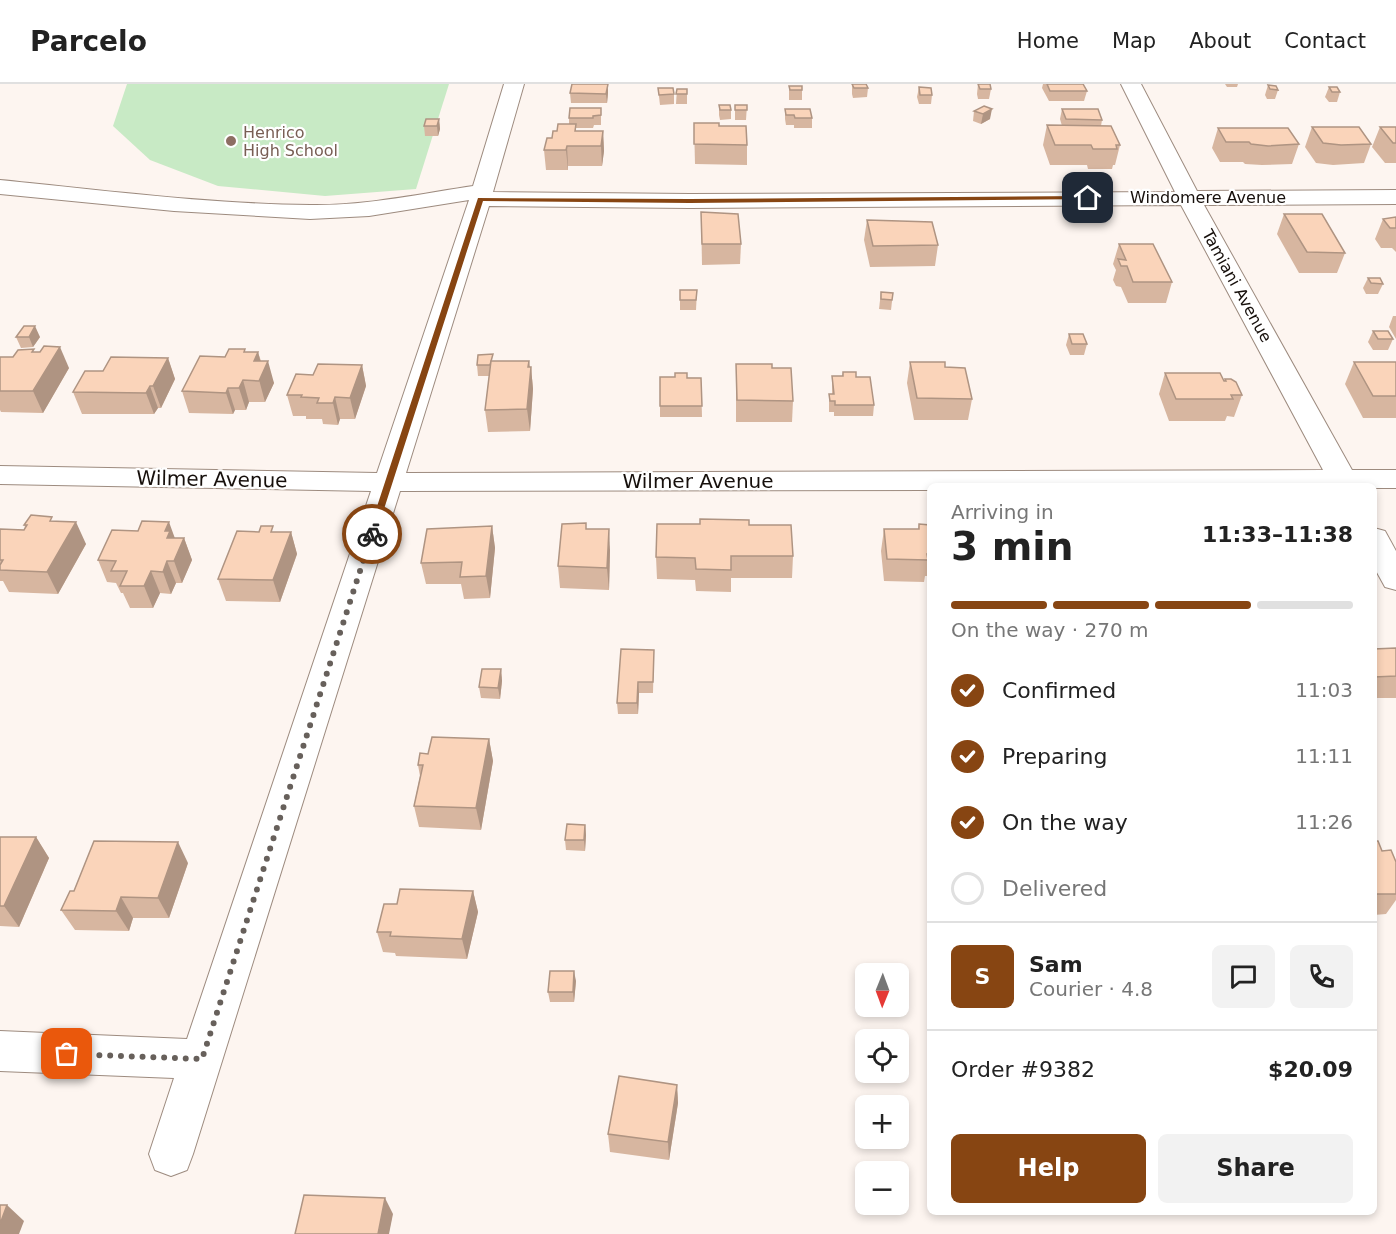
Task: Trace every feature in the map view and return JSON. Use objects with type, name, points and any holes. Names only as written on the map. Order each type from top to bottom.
[{"type":"street","points":[[171,1154],[481,195],[513,84]]},
{"type":"street","name":"Tamiani Avenue","points":[[1131,84],[1189,197],[1344,483]]},
{"type":"street","name":"Windomere Avenue","points":[[0,187],[174,204],[310,212],[369,209],[481,195],[690,201],[1396,197]]},
{"type":"street","name":"Wilmer Avenue","points":[[0,475],[389,482],[1344,483],[1396,479]]},
{"type":"street","points":[[1377,544],[1396,579]]},
{"type":"street","points":[[0,1051],[202,1059]]},
{"type":"green space","points":[[127,84],[449,84],[416,189],[325,196],[218,186],[150,160],[113,126]]},
{"type":"building","points":[[572,84],[608,84],[606,94],[570,93]]},
{"type":"building","points":[[852,84],[866,84],[868,88],[854,88]]},
{"type":"building","points":[[978,84],[990,84],[991,89],[980,89]]},
{"type":"building","points":[[1047,84],[1083,84],[1087,91],[1050,91]]},
{"type":"building","points":[[1268,85],[1276,86],[1278,90],[1270,89]]},
{"type":"building","points":[[789,86],[802,86],[802,90],[790,90]]},
{"type":"building","points":[[919,87],[931,88],[932,95],[920,95]]},
{"type":"building","points":[[1329,87],[1337,87],[1340,92],[1332,92]]},
{"type":"building","points":[[658,88],[673,88],[674,94],[659,95]]},
{"type":"building","points":[[677,89],[687,89],[687,94],[676,94]]},
{"type":"building","points":[[719,105],[730,105],[731,110],[720,110]]},
{"type":"building","points":[[735,105],[747,105],[747,110],[735,110]]},
{"type":"building","points":[[984,106],[992,109],[983,114],[974,111]]},
{"type":"building","points":[[570,108],[601,108],[601,115],[593,116],[593,118],[569,118]]},
{"type":"building","points":[[785,109],[810,109],[812,118],[795,118],[794,115],[786,115]]},
{"type":"building","points":[[1062,109],[1098,109],[1102,120],[1066,119]]},
{"type":"building","points":[[426,119],[439,119],[437,126],[424,126]]},
{"type":"building","points":[[694,123],[746,126],[747,145],[694,144]]},
{"type":"building","points":[[558,124],[576,124],[575,131],[603,131],[601,146],[567,146],[566,150],[544,150],[547,138],[552,138],[553,131],[557,131]]},
{"type":"building","points":[[1047,125],[1111,126],[1120,145],[1116,145],[1117,149],[1093,149],[1091,145],[1055,145]]},
{"type":"building","points":[[1312,127],[1359,127],[1371,144],[1323,143]]},
{"type":"building","points":[[1380,127],[1396,127],[1396,143],[1393,143]]},
{"type":"building","points":[[1218,128],[1288,128],[1299,144],[1268,146],[1249,142],[1226,142]]},
{"type":"building","points":[[701,212],[738,214],[741,244],[702,244]]},
{"type":"building","points":[[1284,214],[1322,214],[1345,253],[1307,252]]},
{"type":"building","points":[[1396,217],[1396,228],[1390,228],[1383,219]]},
{"type":"building","points":[[867,220],[932,222],[938,245],[873,246]]},
{"type":"building","points":[[1119,244],[1153,244],[1172,282],[1133,282],[1127,266],[1121,266],[1118,259],[1126,260]]},
{"type":"building","points":[[1368,278],[1380,278],[1383,284],[1371,283]]},
{"type":"building","points":[[680,290],[697,290],[696,300],[680,300]]},
{"type":"building","points":[[881,292],[893,293],[892,300],[881,299]]},
{"type":"building","points":[[24,326],[35,326],[29,337],[16,337]]},
{"type":"building","points":[[1373,331],[1388,331],[1393,339],[1378,339]]},
{"type":"building","points":[[1069,334],[1083,334],[1087,344],[1072,344]]},
{"type":"building","points":[[44,346],[60,347],[33,391],[0,391],[0,357],[13,357],[18,350],[34,349],[32,352],[40,352]]},
{"type":"building","points":[[229,349],[258,352],[254,361],[268,361],[259,381],[243,380],[239,388],[228,388],[226,393],[182,391],[200,356],[225,357]]},
{"type":"building","points":[[493,354],[490,365],[477,365],[478,355]]},
{"type":"building","points":[[111,357],[168,358],[153,386],[150,386],[146,393],[73,392],[85,371],[103,371]]},
{"type":"building","points":[[491,361],[529,361],[528,367],[531,367],[527,409],[485,410]]},
{"type":"building","points":[[910,362],[945,362],[945,367],[965,368],[972,399],[917,398]]},
{"type":"building","points":[[1354,362],[1396,362],[1396,396],[1373,396]]},
{"type":"building","points":[[318,364],[362,365],[350,398],[335,397],[333,403],[317,403],[319,398],[287,395],[296,374],[313,375]]},
{"type":"building","points":[[736,364],[772,364],[772,368],[791,368],[793,401],[737,400]]},
{"type":"building","points":[[843,372],[856,372],[856,377],[870,377],[874,405],[835,405],[835,401],[830,401],[829,394],[834,394],[832,376],[843,376]]},
{"type":"building","points":[[675,373],[687,373],[687,378],[701,378],[702,406],[660,406],[660,377],[675,377]]},
{"type":"building","points":[[1165,373],[1220,373],[1224,381],[1231,379],[1236,382],[1242,395],[1231,395],[1233,399],[1176,399]]},
{"type":"building","points":[[31,515],[52,517],[50,521],[76,522],[47,572],[0,570],[3,560],[0,560],[0,529],[24,530],[27,525],[24,525]]},
{"type":"building","points":[[700,519],[749,520],[749,525],[791,525],[793,556],[731,556],[731,570],[696,569],[695,558],[656,557],[657,524],[700,524]]},
{"type":"building","points":[[142,521],[169,522],[165,531],[170,531],[167,538],[184,538],[174,561],[167,561],[163,572],[151,571],[144,586],[120,586],[127,571],[111,571],[116,561],[98,560],[112,530],[138,531]]},
{"type":"building","points":[[586,523],[586,529],[609,529],[607,568],[558,566],[562,524]]},
{"type":"building","points":[[919,524],[927,525],[927,560],[887,559],[884,529],[919,529]]},
{"type":"building","points":[[261,526],[273,526],[271,532],[291,532],[273,580],[218,579],[237,531],[259,532]]},
{"type":"building","points":[[492,526],[486,576],[460,577],[462,562],[421,563],[427,529]]},
{"type":"building","points":[[1396,648],[1396,676],[1377,677],[1377,649]]},
{"type":"building","points":[[621,649],[654,650],[653,682],[638,682],[637,703],[617,703]]},
{"type":"building","points":[[482,669],[501,669],[498,688],[479,687]]},
{"type":"building","points":[[432,737],[489,739],[476,808],[414,806],[423,765],[418,765],[420,753],[428,754]]},
{"type":"building","points":[[567,824],[585,825],[584,840],[565,840]]},
{"type":"building","points":[[0,837],[36,837],[4,906],[0,906]]},
{"type":"building","points":[[94,841],[178,842],[158,898],[121,897],[116,911],[61,910],[70,891],[74,891]]},
{"type":"building","points":[[1377,841],[1382,851],[1391,850],[1396,862],[1396,894],[1377,894]]},
{"type":"building","points":[[400,889],[473,891],[462,939],[390,936],[391,932],[377,932],[384,904],[397,904]]},
{"type":"building","points":[[550,971],[574,971],[573,992],[548,992]]},
{"type":"building","points":[[619,1076],[677,1085],[668,1142],[608,1134]]},
{"type":"building","points":[[304,1195],[385,1198],[378,1234],[295,1234]]},
{"type":"building","points":[[0,1205],[7,1205],[0,1224]]},
{"type":"way so far","points":[[67,1054],[202,1059],[372,534]]},
{"type":"place","name":"Henrico High School","points":[[231,141]]},
{"type":"route","points":[[372,534],[480,199],[690,201],[1088,198]]}]
